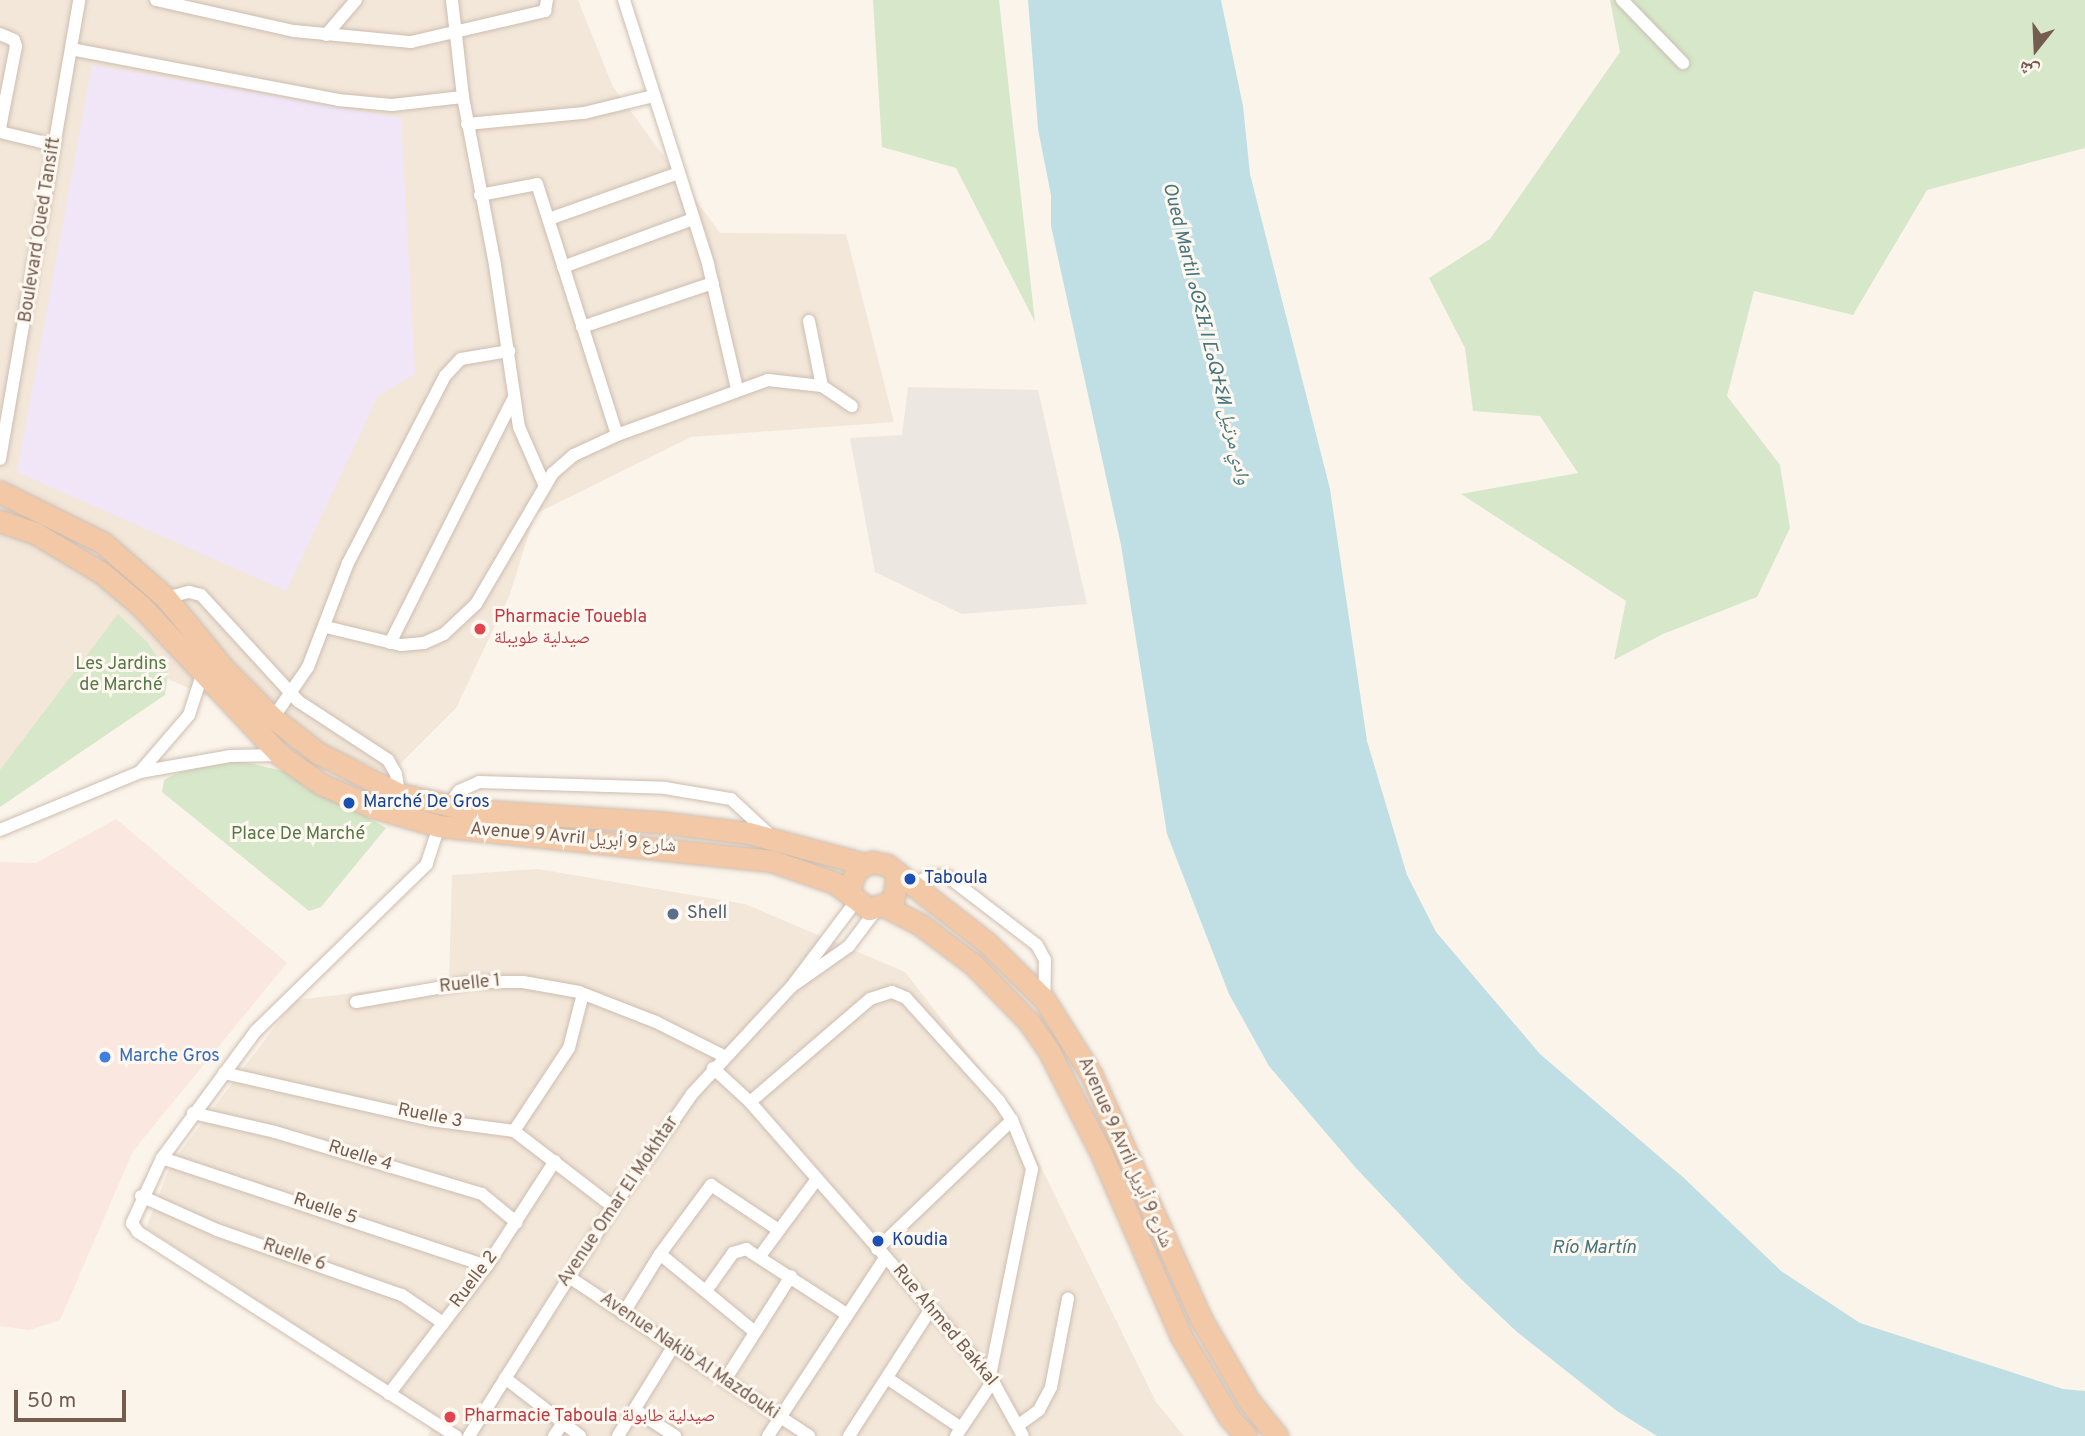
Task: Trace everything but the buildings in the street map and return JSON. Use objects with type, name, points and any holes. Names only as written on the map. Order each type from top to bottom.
[{"type":"highway","points":[[0,492],[103,543],[166,598]]},
{"type":"highway","points":[[0,521],[35,534],[102,573],[141,606],[288,762]]},
{"type":"highway","name":"Avenue 9 Avril شارع 9 أبريل","points":[[166,598],[225,670],[273,718],[318,753],[443,817],[645,821],[772,837],[865,864],[887,865],[903,881],[986,942],[1044,999],[1091,1074],[1201,1319],[1249,1401],[1277,1436]]},
{"type":"highway","name":"Avenue 9 Avril شارع 9 أبريل","points":[[288,762],[373,807],[743,855],[816,874],[854,899],[921,925],[974,964],[1028,1022],[1049,1051],[1101,1153],[1181,1336],[1229,1417],[1246,1436]]},
{"type":"highway","points":[[854,899],[852,877],[865,864]]},
{"type":"highway","points":[[881,908],[897,894],[903,881]]},
{"type":"street","name":"Boulevard Oued Tansift","points":[[0,459],[79,0]]},
{"type":"street","points":[[156,0],[326,34],[411,41],[545,11],[548,0]]},
{"type":"street","points":[[326,34],[356,0]]},
{"type":"street","points":[[452,0],[467,124],[509,351],[514,398],[524,444],[544,484]]},
{"type":"street","points":[[624,0],[713,283],[737,389]]},
{"type":"street","points":[[1622,0],[1683,63]]},
{"type":"street","points":[[0,33],[16,46],[0,130],[54,145]]},
{"type":"street","points":[[71,49],[338,100],[392,105],[463,97]]},
{"type":"street","points":[[467,124],[564,116],[654,96]]},
{"type":"street","points":[[549,219],[678,173]]},
{"type":"street","points":[[480,195],[537,184],[617,435]]},
{"type":"street","points":[[564,267],[693,219]]},
{"type":"street","points":[[582,327],[713,283]]},
{"type":"street","points":[[809,321],[822,386]]},
{"type":"street","points":[[273,718],[291,694],[326,627],[348,563],[449,370],[461,359],[509,351]]},
{"type":"street","points":[[326,627],[390,643],[436,639],[467,615],[544,484],[564,461],[617,435],[737,389],[768,380],[822,386],[852,407]]},
{"type":"street","points":[[390,643],[514,398]]},
{"type":"street","points":[[166,598],[189,592],[201,595],[291,694],[388,760],[396,774],[398,794]]},
{"type":"street","points":[[140,772],[190,715],[203,672]]},
{"type":"street","points":[[0,830],[140,772],[230,756],[288,762]]},
{"type":"street","points":[[456,1436],[138,1233],[132,1219],[141,1196],[162,1158],[224,1073],[293,993],[427,864],[443,817],[459,791],[479,782],[665,788],[731,799],[772,837]]},
{"type":"street","points":[[903,881],[947,876],[1037,945],[1045,960],[1044,999]]},
{"type":"street","name":"Avenue Omar El Mokhtar","points":[[469,1436],[613,1207],[713,1068],[792,986],[854,899]]},
{"type":"street","name":"Avenue Omar El Mokhtar","points":[[792,986],[849,946],[881,908]]},
{"type":"street","name":"Ruelle 1","points":[[356,1002],[499,981],[583,994],[656,1022],[724,1056]]},
{"type":"street","points":[[750,1102],[870,999],[891,992],[906,998],[1012,1120],[1032,1169],[992,1378],[958,1432],[887,1378]]},
{"type":"street","points":[[514,1131],[569,1048],[583,994]]},
{"type":"street","name":"Rue Ahmed Bakkal","points":[[713,1068],[750,1102],[992,1378],[1022,1430]]},
{"type":"street","name":"Ruelle 3","points":[[224,1073],[439,1122],[514,1131],[613,1207]]},
{"type":"street","name":"Ruelle 4","points":[[193,1113],[275,1132],[482,1194],[517,1223]]},
{"type":"street","points":[[768,1436],[881,1253],[1012,1120]]},
{"type":"street","name":"Ruelle 5","points":[[162,1158],[487,1266]]},
{"type":"street","name":"Ruelle 2","points":[[389,1394],[487,1266],[555,1161]]},
{"type":"street","points":[[760,1256],[778,1228],[817,1179]]},
{"type":"street","points":[[623,1314],[660,1254],[711,1185],[778,1228]]},
{"type":"street","name":"Ruelle 6","points":[[141,1196],[226,1233],[402,1295],[443,1323]]},
{"type":"street","points":[[706,1291],[737,1250],[746,1249],[845,1313]]},
{"type":"street","points":[[660,1254],[755,1332]]},
{"type":"street","points":[[724,1380],[791,1276]]},
{"type":"street","name":"Avenue Nakib Al Mazdouki","points":[[569,1277],[809,1436]]},
{"type":"street","points":[[1022,1430],[1039,1410],[1051,1387],[1068,1299]]},
{"type":"street","points":[[849,1436],[931,1309]]},
{"type":"street","points":[[618,1436],[674,1347]]},
{"type":"street","points":[[505,1378],[580,1436]]},
{"type":"street","points":[[635,1410],[675,1436]]},
{"type":"street","points":[[554,1436],[562,1424]]},
{"type":"shaded area","points":[[0,0],[578,0],[613,87],[720,233],[846,234],[894,422],[691,437],[535,514],[510,594],[456,708],[390,774],[170,680],[111,629],[0,771]]},
{"type":"shaded area","points":[[92,65],[401,118],[415,374],[378,396],[286,591],[17,472]]},
{"type":"shaded area","points":[[908,387],[1038,390],[1087,604],[962,614],[875,572],[850,438],[902,435]]},
{"type":"shaded area","name":"Marche Gros","points":[[116,819],[287,963],[133,1151],[60,1320],[29,1330],[0,1326],[0,862],[36,863]]},
{"type":"shaded area","points":[[538,869],[745,904],[905,972],[1014,1112],[1156,1402],[1184,1436],[427,1436],[439,1418],[146,1228],[171,1164],[295,1000],[449,982],[452,875]]},
{"type":"green space","points":[[873,0],[999,0],[1035,322],[956,168],[882,147]]},
{"type":"green space","points":[[1610,0],[2085,0],[2085,148],[1927,190],[1853,315],[1754,291],[1727,396],[1780,465],[1790,528],[1757,597],[1663,634],[1614,660],[1626,601],[1461,494],[1578,473],[1540,416],[1473,411],[1465,348],[1429,278],[1490,239],[1620,52]]},
{"type":"green space","name":"Les Jardins de Marché","points":[[118,614],[147,642],[168,673],[165,695],[0,807],[0,770]]},
{"type":"green space","name":"Place De Marché","points":[[226,758],[292,773],[386,828],[321,907],[309,911],[162,792],[164,780],[173,775]]},
{"type":"water","name":"Río Martín","points":[[1028,0],[1221,0],[1243,106],[1250,174],[1330,489],[1367,741],[1407,875],[1436,932],[1540,1054],[1684,1178],[1781,1271],[1860,1323],[2063,1389],[2085,1391],[2085,1436],[1657,1436],[1617,1411],[1517,1332],[1462,1280],[1355,1167],[1269,1066],[1229,994],[1167,834],[1121,545],[1051,226],[1051,195],[1038,129]]},
{"type":"place","name":"Pharmacie Touebla صيدلية طويبلة","points":[[480,629]]},
{"type":"place","name":"Marché De Gros","points":[[349,803]]},
{"type":"place","name":"Taboula","points":[[910,879]]},
{"type":"place","name":"Shell","points":[[673,914]]},
{"type":"place","name":"Marche Gros","points":[[105,1057]]},
{"type":"place","name":"Koudia","points":[[878,1241]]},
{"type":"place","name":"Pharmacie Taboula صيدلية طابولة","points":[[450,1417]]},
{"type":"water label","name":"Oued Martil ⴰⵙⵉⴼ ⵏ ⵎⴰⵕⵜⵉⵍ وادي مرتيل","points":[[1205,334]]}]
